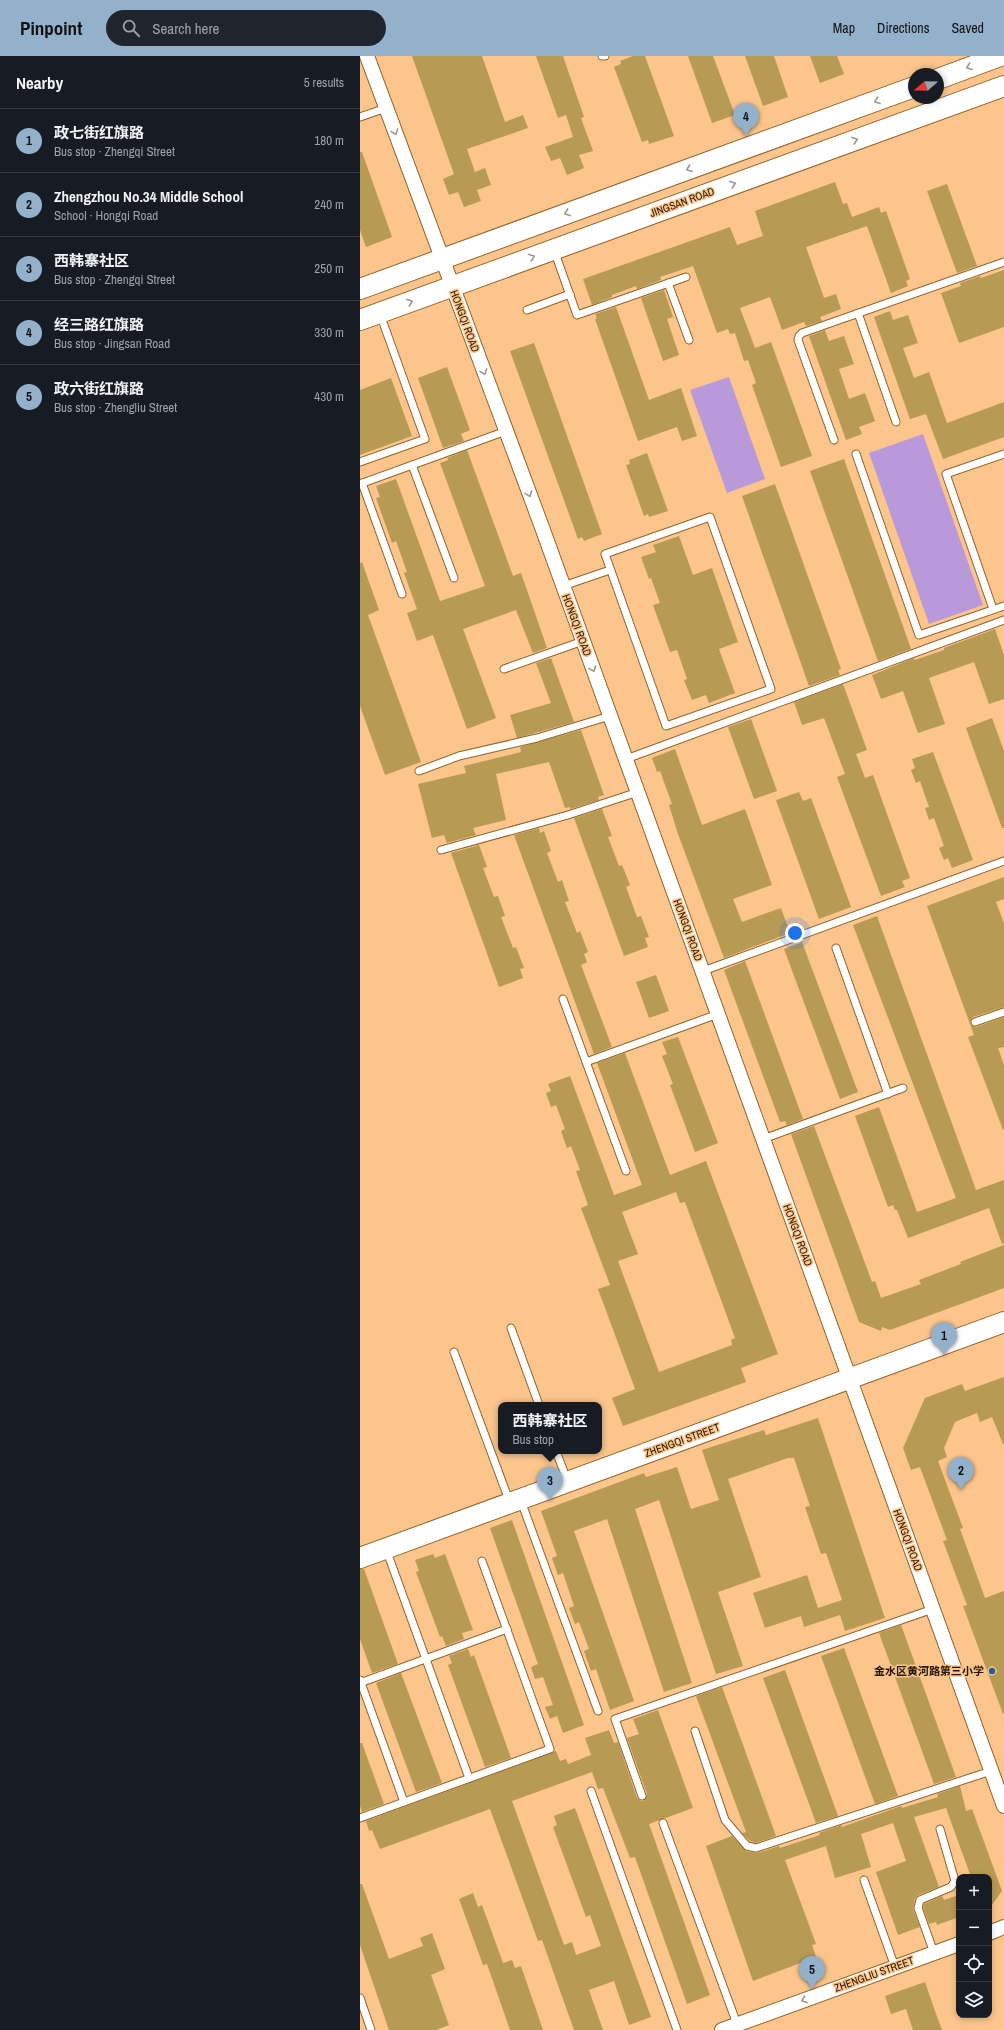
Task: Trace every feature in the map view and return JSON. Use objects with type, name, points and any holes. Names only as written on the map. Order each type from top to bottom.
[{"type":"main road","points":[[944,77],[1000,60]]},
{"type":"main road","name":"JINGSAN ROAD","points":[[360,320],[1004,86]]},
{"type":"main road","points":[[360,289],[908,89]]},
{"type":"main road","name":"ZHENGQI STREET","points":[[360,1558],[1004,1322]]},
{"type":"street","name":"HONGQI ROAD","points":[[367,56],[626,759],[1004,1806]]},
{"type":"street","points":[[992,1932],[1004,1927]]},
{"type":"street","name":"ZHENGLIU STREET","points":[[722,2030],[742,2026],[956,1945]]},
{"type":"lane","points":[[360,117],[386,108]]},
{"type":"lane","points":[[554,249],[577,315],[686,277]]},
{"type":"lane","points":[[834,440],[798,340],[799,336],[858,313],[1004,262]]},
{"type":"lane","points":[[668,283],[688,340]]},
{"type":"lane","points":[[527,310],[570,294]]},
{"type":"lane","points":[[360,462],[425,439],[380,313]]},
{"type":"lane","points":[[858,313],[896,422]]},
{"type":"lane","points":[[402,594],[361,483],[506,431]]},
{"type":"lane","points":[[856,454],[919,635],[1004,606]]},
{"type":"lane","points":[[993,609],[946,474],[1004,454]]},
{"type":"lane","points":[[412,465],[454,578]]},
{"type":"lane","points":[[710,517],[771,689],[666,726],[610,570],[605,554],[710,517]]},
{"type":"lane","points":[[563,586],[610,570]]},
{"type":"lane","points":[[626,759],[1004,620]]},
{"type":"lane","points":[[504,670],[583,641]]},
{"type":"lane","points":[[419,771],[459,756],[537,738],[610,716]]},
{"type":"lane","points":[[441,850],[568,816],[638,792]]},
{"type":"lane","points":[[703,971],[1004,861]]},
{"type":"lane","points":[[836,948],[888,1094]]},
{"type":"lane","points":[[563,998],[626,1171]]},
{"type":"lane","points":[[975,1022],[1004,1012]]},
{"type":"lane","points":[[586,1062],[718,1014]]},
{"type":"lane","points":[[763,1139],[903,1088]]},
{"type":"lane","points":[[511,1328],[538,1402]]},
{"type":"lane","points":[[454,1352],[516,1501],[598,1711]]},
{"type":"lane","points":[[557,1454],[568,1482]]},
{"type":"lane","points":[[386,1548],[470,1778]]},
{"type":"lane","points":[[360,1818],[550,1749],[482,1561]]},
{"type":"lane","points":[[642,1796],[615,1719],[933,1609]]},
{"type":"lane","points":[[404,1802],[360,1682],[507,1629]]},
{"type":"lane","points":[[695,1731],[725,1820],[750,1848],[756,1848],[991,1771]]},
{"type":"lane","points":[[591,1791],[677,2030]]},
{"type":"lane","points":[[663,1823],[742,2026]]},
{"type":"lane","points":[[934,1953],[918,1908],[920,1900],[951,1887],[955,1881],[940,1829]]},
{"type":"lane","points":[[864,1880],[896,1967]]},
{"type":"lane","points":[[360,1998],[371,2030]]},
{"type":"shaded area","points":[[729,377],[765,479],[727,493],[690,390]]},
{"type":"shaded area","points":[[923,434],[983,605],[929,624],[869,453]]},
{"type":"building","points":[[412,56],[482,56],[505,122],[523,115],[528,128],[467,149],[475,172],[485,168],[491,185],[477,190],[481,201],[464,207],[458,192],[449,195],[443,179],[454,174]]},
{"type":"building","points":[[536,56],[563,56],[584,117],[581,118],[593,151],[579,155],[584,168],[567,175],[560,158],[551,161],[545,147],[573,137],[566,115],[558,118]]},
{"type":"building","points":[[633,56],[645,56],[674,136],[649,144],[648,140],[642,142],[614,67],[621,64],[620,61]]},
{"type":"building","points":[[688,56],[713,56],[735,115],[712,123]]},
{"type":"building","points":[[745,56],[774,56],[788,97],[763,106]]},
{"type":"building","points":[[810,56],[837,56],[844,74],[820,83]]},
{"type":"building","points":[[360,152],[362,152],[392,237],[366,247],[360,230]]},
{"type":"building","points":[[835,182],[843,204],[847,203],[852,217],[879,207],[881,213],[886,211],[910,279],[906,281],[908,286],[891,293],[867,226],[806,247],[824,298],[836,294],[841,309],[820,317],[822,321],[806,326],[804,322],[782,330],[770,297],[740,308],[755,348],[771,342],[812,456],[781,467],[752,385],[756,383],[748,360],[744,361],[735,333],[730,334],[728,329],[717,333],[693,266],[660,277],[661,280],[637,289],[636,286],[612,295],[612,297],[592,305],[583,279],[730,227],[737,245],[763,236],[755,211]]},
{"type":"building","points":[[947,184],[977,266],[957,273],[927,191]]},
{"type":"building","points":[[1004,270],[1004,327],[959,343],[941,293],[961,286],[960,283]]},
{"type":"building","points":[[664,290],[673,317],[667,319],[679,355],[663,361],[641,298]]},
{"type":"building","points":[[616,307],[649,400],[681,388],[697,436],[682,441],[677,427],[638,441],[595,319],[597,319],[595,314]]},
{"type":"building","points":[[890,311],[893,320],[908,315],[918,343],[903,348],[914,378],[929,372],[947,423],[1004,402],[1004,437],[943,459],[926,414],[910,419],[874,317]]},
{"type":"building","points":[[825,330],[829,341],[844,336],[854,364],[839,369],[849,399],[865,393],[875,421],[859,427],[862,434],[846,440],[809,336]]},
{"type":"building","points":[[534,343],[602,534],[584,541],[582,537],[578,539],[510,351]]},
{"type":"building","points":[[447,367],[470,430],[461,434],[464,441],[443,448],[418,378]]},
{"type":"building","points":[[391,378],[412,436],[360,455],[360,390]]},
{"type":"building","points":[[467,450],[513,576],[521,573],[547,648],[533,653],[516,610],[463,629],[496,718],[467,729],[433,635],[417,641],[407,613],[417,609],[404,573],[407,572],[396,541],[392,543],[376,498],[380,497],[376,486],[396,479],[440,601],[485,586],[440,463],[448,460],[447,458]]},
{"type":"building","points":[[647,453],[668,511],[649,517],[648,514],[644,516],[626,465],[630,464],[629,460]]},
{"type":"building","points":[[844,459],[911,649],[878,661],[810,471]]},
{"type":"building","points":[[775,484],[841,669],[838,670],[840,675],[809,686],[742,496]]},
{"type":"building","points":[[679,536],[693,575],[712,568],[738,642],[719,649],[735,693],[709,703],[706,695],[692,700],[684,680],[687,679],[677,650],[670,652],[653,605],[660,603],[651,578],[649,579],[641,557],[656,552],[653,545]]},
{"type":"building","points":[[362,562],[379,610],[368,615],[421,762],[385,775],[360,706],[360,563]]},
{"type":"building","points":[[995,629],[1004,655],[1004,699],[989,704],[974,662],[929,678],[945,724],[918,733],[903,691],[881,699],[872,675],[914,658],[915,660],[944,650],[944,648]]},
{"type":"building","points":[[551,658],[574,722],[517,738],[510,715],[551,703],[536,663]]},
{"type":"building","points":[[843,684],[867,750],[856,754],[865,778],[873,775],[910,878],[902,881],[905,887],[881,896],[837,777],[845,774],[824,718],[802,725],[794,702]]},
{"type":"building","points":[[992,718],[1004,751],[1004,828],[1002,828],[966,728]]},
{"type":"building","points":[[751,719],[777,791],[754,799],[728,727]]},
{"type":"building","points":[[581,730],[604,795],[598,797],[599,800],[570,809],[570,807],[565,808],[549,762],[496,774],[506,820],[473,828],[476,835],[447,843],[444,835],[432,838],[418,784],[466,773],[464,766],[521,752],[520,747]]},
{"type":"building","points":[[675,749],[702,825],[745,809],[772,885],[733,899],[742,922],[781,908],[790,933],[724,958],[678,834],[669,805],[672,804],[660,771],[657,772],[652,758]]},
{"type":"building","points":[[933,752],[973,860],[952,868],[948,858],[944,860],[939,848],[944,846],[934,818],[929,820],[925,808],[929,807],[920,781],[916,783],[911,770],[915,768],[912,759]]},
{"type":"building","points":[[799,792],[803,801],[811,798],[851,907],[819,919],[776,800]]},
{"type":"building","points":[[602,809],[612,836],[608,837],[619,866],[622,865],[630,885],[626,887],[637,917],[641,916],[649,937],[645,938],[648,947],[624,956],[574,818]]},
{"type":"building","points":[[539,828],[540,833],[544,831],[551,851],[547,853],[558,882],[562,880],[569,901],[565,902],[577,933],[580,931],[588,952],[584,954],[587,962],[581,965],[612,1047],[594,1054],[514,835]]},
{"type":"building","points":[[479,845],[487,867],[483,868],[494,897],[498,896],[505,916],[501,917],[513,948],[516,947],[524,968],[520,969],[523,978],[499,987],[451,853]]},
{"type":"building","points":[[1004,877],[1004,899],[996,902],[1004,923],[1004,1007],[973,1017],[970,1021],[971,1025],[976,1027],[1004,1017],[1004,1047],[998,1048],[1004,1065],[1003,1130],[968,1037],[974,1035],[927,906]]},
{"type":"building","points":[[877,916],[976,1190],[1004,1180],[1004,1243],[1002,1244],[989,1208],[908,1238],[897,1210],[895,1210],[893,1205],[888,1207],[855,1116],[879,1107],[917,1212],[956,1198],[853,925]]},
{"type":"building","points":[[802,942],[858,1092],[840,1099],[784,949]]},
{"type":"building","points":[[745,961],[803,1119],[787,1125],[785,1121],[780,1122],[724,970]]},
{"type":"building","points":[[656,975],[669,1011],[649,1018],[636,982]]},
{"type":"building","points":[[678,1037],[718,1143],[695,1152],[670,1085],[673,1084],[662,1056],[667,1054],[662,1042]]},
{"type":"building","points":[[625,1053],[670,1175],[706,1161],[778,1354],[741,1368],[746,1382],[623,1426],[612,1398],[635,1389],[598,1289],[610,1285],[581,1208],[588,1205],[576,1171],[580,1170],[571,1146],[567,1148],[561,1131],[565,1129],[556,1105],[551,1107],[546,1093],[551,1091],[548,1084],[570,1076],[614,1195],[642,1185],[597,1063]],"holes":[[[676,1192],[680,1203],[685,1202],[735,1338],[731,1340],[732,1345],[659,1372],[618,1261],[638,1254],[622,1212]]]},
{"type":"building","points":[[814,1126],[872,1282],[875,1281],[881,1298],[921,1284],[919,1280],[1004,1245],[1004,1288],[890,1330],[882,1327],[881,1331],[859,1322],[791,1134]]},
{"type":"building","points":[[1004,1377],[1004,1444],[992,1417],[980,1422],[977,1413],[955,1422],[944,1448],[947,1457],[938,1461],[963,1528],[960,1529],[985,1598],[1004,1591],[1003,1714],[963,1606],[967,1605],[943,1541],[947,1540],[920,1467],[911,1470],[903,1448],[925,1398],[962,1384],[965,1391]]},
{"type":"building","points":[[818,1418],[885,1618],[845,1631],[840,1615],[804,1627],[801,1616],[765,1628],[753,1593],[807,1575],[818,1608],[842,1600],[826,1553],[821,1554],[805,1507],[810,1506],[794,1458],[788,1458],[728,1479],[761,1577],[718,1592],[743,1666],[716,1674],[659,1500],[635,1509],[692,1683],[664,1692],[607,1519],[574,1531],[634,1701],[610,1710],[596,1669],[591,1671],[584,1651],[589,1649],[579,1622],[575,1624],[569,1608],[574,1606],[563,1573],[558,1575],[552,1558],[557,1556],[541,1511],[644,1473],[646,1477],[677,1467],[691,1509],[719,1500],[702,1450],[764,1430],[766,1435]]},
{"type":"building","points":[[512,1520],[584,1725],[563,1733],[557,1716],[550,1719],[545,1707],[553,1705],[543,1677],[535,1679],[531,1667],[538,1664],[490,1528]]},
{"type":"building","points":[[433,1554],[435,1558],[445,1554],[473,1630],[462,1633],[464,1639],[446,1646],[442,1636],[440,1637],[416,1572],[419,1571],[415,1560]]},
{"type":"building","points":[[360,1569],[364,1569],[398,1664],[372,1673],[360,1639]]},
{"type":"building","points":[[901,1625],[956,1777],[934,1784],[879,1633]]},
{"type":"building","points":[[844,1648],[898,1796],[875,1804],[821,1656]]},
{"type":"building","points":[[468,1649],[471,1657],[474,1655],[511,1758],[485,1767],[448,1665],[452,1663],[449,1656]]},
{"type":"building","points":[[785,1670],[838,1816],[816,1823],[763,1678]]},
{"type":"building","points":[[401,1673],[442,1783],[416,1792],[376,1683]]},
{"type":"building","points":[[722,1687],[776,1836],[756,1843],[750,1841],[742,1833],[746,1832],[696,1696]]},
{"type":"building","points":[[658,1710],[693,1808],[649,1824],[710,1995],[687,2004],[635,1857],[630,1858],[603,1788],[598,1789],[592,1772],[512,1801],[564,1945],[572,1942],[576,1955],[601,1946],[590,1915],[586,1917],[553,1827],[557,1825],[554,1816],[575,1808],[651,2017],[629,2025],[614,1981],[589,1990],[603,2030],[574,2030],[542,1940],[538,1941],[490,1809],[380,1849],[372,1830],[369,1831],[366,1821],[556,1751],[560,1761],[566,1759],[568,1764],[591,1755],[585,1738],[609,1730],[614,1743],[618,1742],[637,1798],[644,1801],[647,1794],[627,1738],[639,1734],[633,1719]]},
{"type":"building","points":[[360,1743],[362,1743],[384,1804],[362,1812],[360,1806]]},
{"type":"building","points":[[960,1786],[966,1811],[972,1809],[1002,1891],[992,1905],[992,1874],[970,1874],[946,1808],[914,1817],[939,1887],[918,1895],[915,1898],[913,1909],[920,1927],[898,1935],[876,1872],[906,1861],[893,1823],[861,1834],[871,1867],[835,1878],[826,1846],[785,1860],[816,1944],[812,1945],[816,1957],[753,1981],[706,1846],[732,1836],[746,1851],[757,1853],[779,1846],[780,1848],[820,1835],[819,1833],[841,1825],[842,1827],[901,1806],[902,1808],[938,1797],[937,1794]]},
{"type":"building","points":[[360,1884],[362,1884],[389,1959],[423,1946],[420,1938],[432,1933],[445,1969],[431,1975],[449,2025],[436,2030],[389,2030],[360,1945]]},
{"type":"building","points":[[473,1893],[478,1907],[482,1905],[503,1963],[512,1960],[515,1968],[521,1966],[543,2030],[510,2030],[487,1964],[483,1965],[459,1899]]},
{"type":"building","points":[[942,1896],[944,1900],[956,1896],[956,1918],[937,1925],[936,1922],[929,1924],[923,1908],[924,1904]]},
{"type":"building","points":[[925,1982],[942,2030],[913,2030],[906,2009],[891,2014],[885,1996]]},
{"type":"place","name":"经三路红旗路","points":[[746,136]]},
{"type":"place","name":"政七街红旗路","points":[[944,1355]]},
{"type":"place","name":"Zhengzhou No.34 Middle School","points":[[961,1490]]},
{"type":"place","name":"西韩寨社区","points":[[550,1500]]},
{"type":"place","name":"金水区黄河路第三小学","points":[[992,1671]]},
{"type":"place","name":"政六街红旗路","points":[[812,1989]]}]
